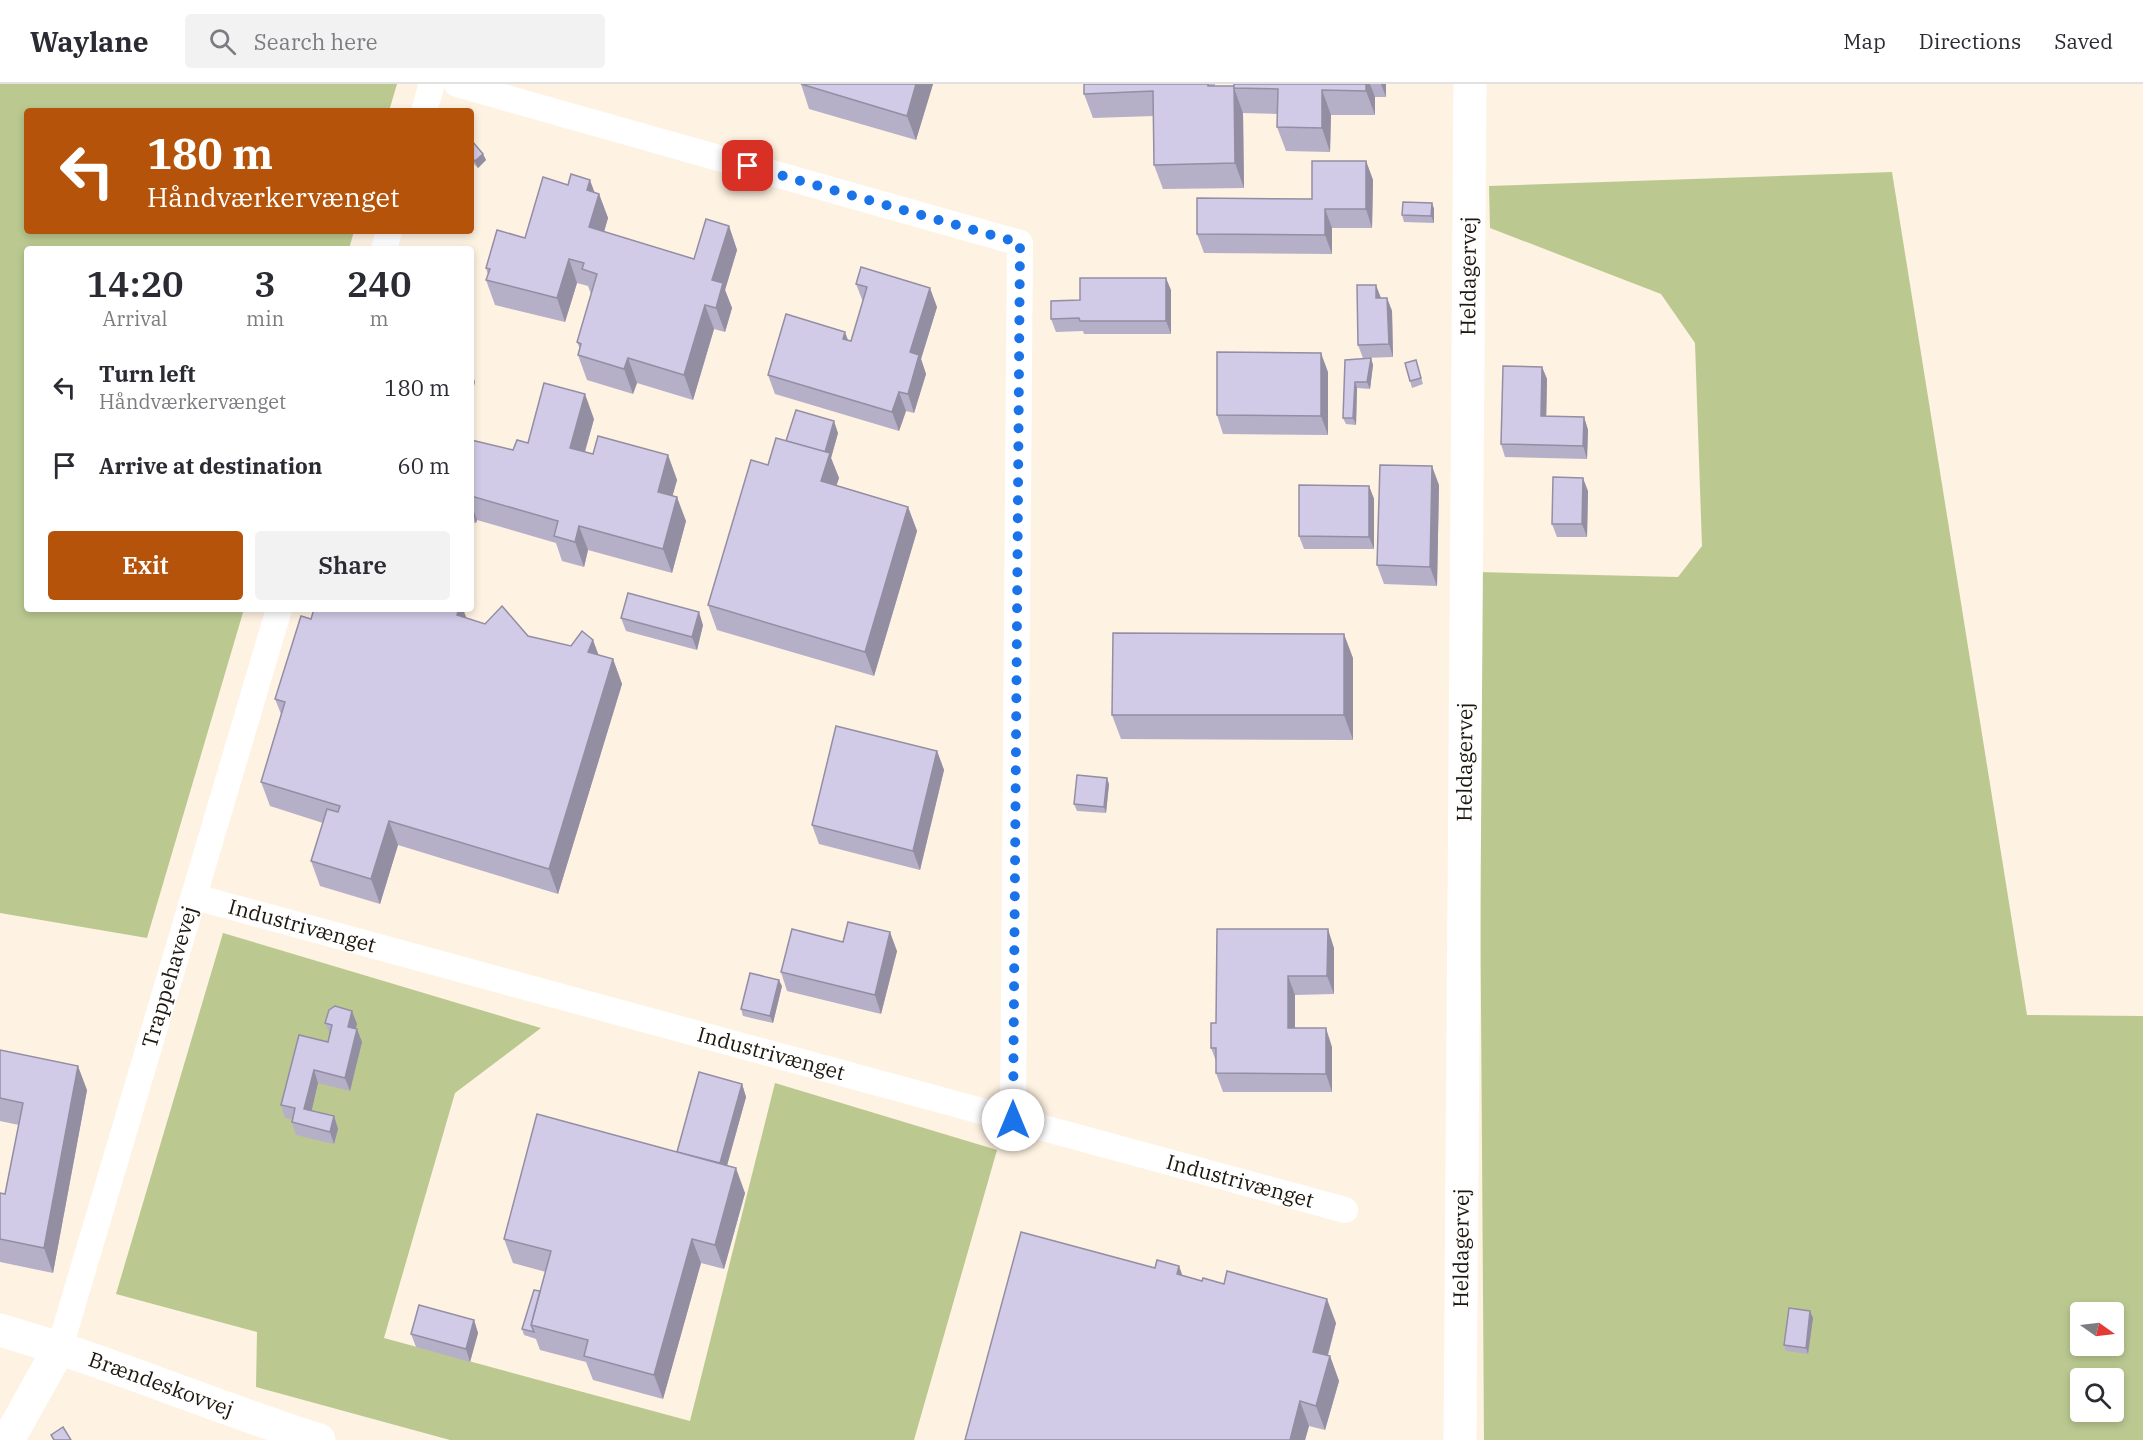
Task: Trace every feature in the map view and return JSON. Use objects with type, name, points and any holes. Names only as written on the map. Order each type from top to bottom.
[{"type":"street","points":[[425,108],[432,84]]},
{"type":"street","points":[[457,84],[1020,243],[1013,1120]]},
{"type":"street","name":"Heldagervej","points":[[1460,1440],[1470,84]]},
{"type":"street","name":"Trappehavevej","points":[[60,1347],[278,612]]},
{"type":"street","name":"Industrivænget","points":[[195,897],[1345,1210]]},
{"type":"street","name":"Brændeskovvej","points":[[0,1330],[60,1347],[213,1405],[319,1440]]},
{"type":"street","points":[[8,1440],[60,1347]]},
{"type":"green space","points":[[0,84],[397,84],[390,108],[24,108],[24,234],[353,234],[350,246],[24,246],[24,612],[243,612],[147,938],[0,913]]},
{"type":"green space","points":[[1892,172],[2027,1015],[2143,1016],[2143,1440],[1484,1440],[1478,572],[1678,577],[1702,546],[1695,343],[1661,294],[1490,228],[1489,186]]},
{"type":"green space","points":[[223,933],[541,1028],[455,1093],[384,1338],[690,1421],[775,1083],[997,1150],[914,1440],[450,1440],[256,1387],[257,1332],[116,1294]]},
{"type":"building","points":[[801,84],[916,84],[907,116]]},
{"type":"building","points":[[1084,84],[1234,86],[1235,163],[1154,165],[1153,91],[1084,94]]},
{"type":"building","points":[[1234,84],[1366,84],[1366,91],[1322,90],[1322,128],[1277,127],[1278,89],[1234,88]]},
{"type":"building","points":[[474,143],[483,154],[474,160]]},
{"type":"building","points":[[1312,161],[1366,161],[1366,209],[1325,209],[1325,235],[1197,234],[1197,198],[1312,199]]},
{"type":"building","points":[[571,174],[590,180],[587,190],[599,194],[589,227],[694,259],[706,219],[729,226],[712,280],[723,283],[716,308],[705,305],[684,375],[628,358],[624,369],[578,355],[581,344],[577,342],[597,274],[582,269],[584,263],[569,259],[557,298],[486,280],[490,269],[486,268],[497,230],[525,238],[543,177],[568,185]]},
{"type":"building","points":[[1403,202],[1432,203],[1431,216],[1402,215]]},
{"type":"building","points":[[861,267],[930,288],[910,352],[919,355],[908,394],[899,392],[892,412],[768,375],[786,314],[845,332],[843,339],[851,341],[867,287],[856,284]]},
{"type":"building","points":[[1080,278],[1166,278],[1166,321],[1051,319],[1051,301],[1080,300]]},
{"type":"building","points":[[1357,285],[1376,285],[1376,298],[1387,298],[1389,344],[1358,345]]},
{"type":"building","points":[[1217,352],[1321,353],[1321,416],[1217,415]]},
{"type":"building","points":[[1371,358],[1367,382],[1355,382],[1353,418],[1343,418],[1345,360]]},
{"type":"building","points":[[1416,360],[1421,378],[1410,381],[1405,363]]},
{"type":"building","points":[[1503,366],[1542,367],[1541,416],[1584,417],[1583,446],[1501,444]]},
{"type":"building","points":[[544,383],[585,394],[570,448],[593,454],[598,436],[668,455],[658,492],[677,497],[663,549],[579,526],[575,542],[554,536],[558,521],[474,497],[474,441],[513,450],[517,440],[528,443]]},
{"type":"building","points":[[796,410],[834,421],[825,452],[786,441]]},
{"type":"building","points":[[776,438],[830,453],[821,481],[908,507],[865,652],[708,605],[751,460],[768,465]]},
{"type":"building","points":[[1380,465],[1432,466],[1430,567],[1377,565]]},
{"type":"building","points":[[1553,477],[1583,478],[1582,524],[1552,524]]},
{"type":"building","points":[[1299,485],[1369,486],[1369,537],[1299,536]]},
{"type":"building","points":[[628,593],[699,612],[692,637],[621,618]]},
{"type":"building","points":[[502,606],[528,636],[571,646],[582,631],[593,640],[588,652],[613,659],[549,869],[389,821],[371,879],[311,861],[327,809],[338,812],[340,806],[261,782],[285,702],[275,699],[301,616],[311,619],[313,612],[458,612],[457,615],[485,624]]},
{"type":"building","points":[[1113,633],[1344,634],[1344,715],[1112,715]]},
{"type":"building","points":[[836,726],[937,751],[913,851],[812,825]]},
{"type":"building","points":[[1077,775],[1107,778],[1104,807],[1074,804]]},
{"type":"building","points":[[848,922],[890,932],[875,995],[781,972],[792,929],[843,942]]},
{"type":"building","points":[[1217,929],[1328,929],[1327,976],[1288,976],[1288,1028],[1326,1028],[1326,1074],[1216,1073],[1216,1048],[1211,1048],[1211,1023],[1216,1023]]},
{"type":"building","points":[[750,973],[779,980],[770,1016],[741,1009]]},
{"type":"building","points":[[335,1006],[352,1011],[348,1027],[357,1029],[345,1078],[314,1070],[304,1109],[334,1116],[330,1132],[292,1122],[295,1108],[281,1105],[299,1035],[328,1042],[332,1025],[325,1023],[329,1010]]},
{"type":"building","points":[[0,1050],[78,1066],[44,1248],[0,1239],[0,1193],[5,1194],[23,1103],[0,1098]]},
{"type":"building","points":[[699,1072],[742,1084],[720,1163],[677,1152]]},
{"type":"building","points":[[537,1114],[736,1168],[715,1245],[692,1239],[654,1375],[584,1356],[588,1340],[531,1325],[551,1251],[504,1239]]},
{"type":"building","points":[[1021,1232],[1155,1268],[1157,1260],[1179,1266],[1177,1274],[1202,1281],[1203,1278],[1224,1284],[1227,1271],[1327,1299],[1313,1352],[1330,1356],[1316,1406],[1300,1401],[1290,1440],[965,1440]]},
{"type":"building","points":[[534,1290],[540,1291],[531,1325],[534,1332],[522,1329]]},
{"type":"building","points":[[419,1305],[474,1320],[466,1349],[411,1334]]},
{"type":"building","points":[[1789,1308],[1810,1311],[1806,1348],[1784,1345]]},
{"type":"building","points":[[63,1427],[71,1440],[54,1440],[51,1435]]},
{"type":"route","points":[[748,166],[1020,243],[1013,1120]]}]
